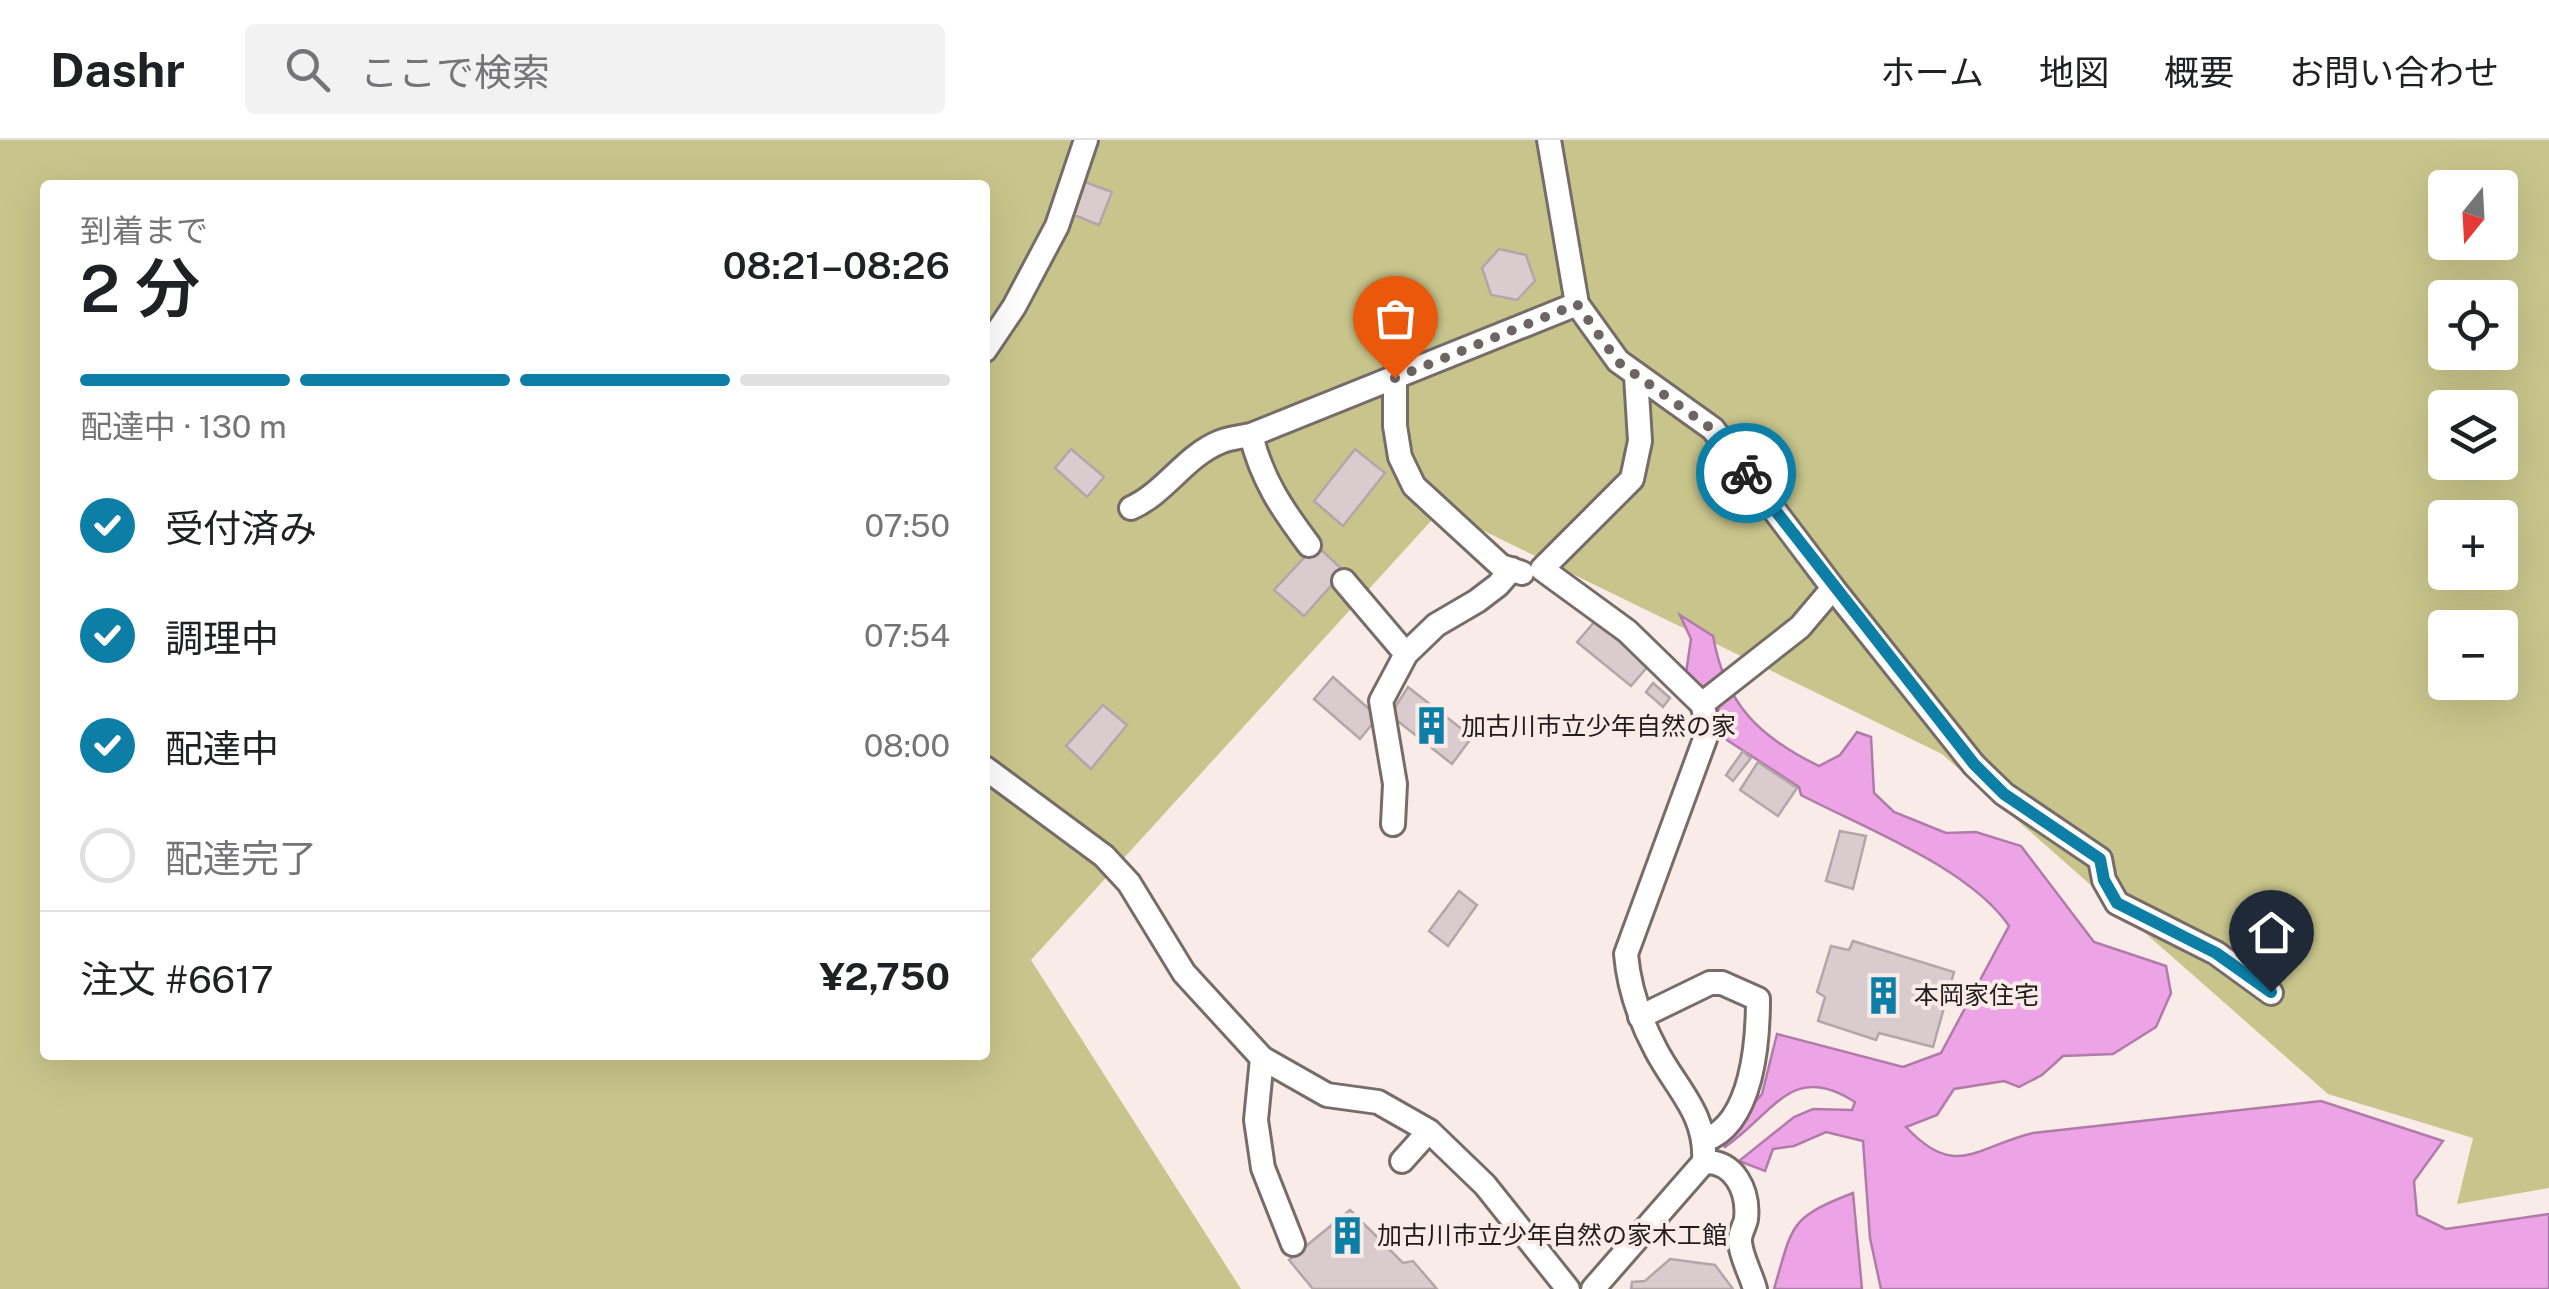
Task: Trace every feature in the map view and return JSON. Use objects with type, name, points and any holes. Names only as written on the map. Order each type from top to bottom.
[{"type":"lane","points":[[990,343],[1014,307],[1057,226],[1086,140]]},
{"type":"lane","points":[[1550,140],[1577,304],[1618,362],[1712,429],[1833,588],[1974,764],[2004,794],[2100,859],[2104,880],[2117,903],[2216,953],[2271,992]]},
{"type":"lane","points":[[1131,508],[1149,500],[1172,477],[1219,442],[1251,436],[1577,304]]},
{"type":"lane","points":[[1395,378],[1395,426],[1400,457],[1414,486],[1501,566],[1525,574],[1542,569],[1632,479],[1640,441],[1636,376]]},
{"type":"lane","points":[[1251,436],[1259,468],[1309,545]]},
{"type":"lane","points":[[1393,824],[1395,784],[1382,701],[1406,654],[1436,625],[1498,586],[1512,569]]},
{"type":"lane","points":[[1542,569],[1626,631],[1702,704],[1708,728],[1626,954],[1628,982],[1657,1053],[1693,1108],[1705,1151],[1730,1167],[1740,1182],[1746,1216],[1739,1240],[1755,1289]]},
{"type":"lane","points":[[1344,580],[1406,654]]},
{"type":"lane","points":[[1702,704],[1800,627],[1833,588]]},
{"type":"lane","points":[[990,772],[1104,856],[1129,883],[1184,972],[1262,1058],[1327,1095],[1378,1102],[1429,1132],[1485,1185],[1568,1289]]},
{"type":"lane","points":[[1593,1289],[1734,1114],[1748,1088],[1765,1001],[1710,982],[1640,1018]]},
{"type":"lane","points":[[1262,1058],[1256,1120],[1263,1168],[1293,1244]]},
{"type":"lane","points":[[1402,1161],[1429,1132]]},
{"type":"shaded area","points":[[0,140],[2549,140],[2549,1188],[2457,1204],[2473,1138],[2328,1094],[1942,754],[1441,510],[1031,960],[1241,1289],[0,1289]]},
{"type":"shaded area","points":[[1680,615],[1713,636],[1726,681],[1736,699],[1748,716],[1779,743],[1819,766],[1840,755],[1857,732],[1871,737],[1874,793],[1894,812],[1946,833],[1976,832],[2021,846],[2094,942],[2166,966],[2171,993],[2156,1027],[2113,1054],[2063,1056],[2042,1075],[2019,1087],[2004,1081],[1954,1089],[1937,1115],[1906,1127],[1923,1143],[1953,1156],[1966,1155],[2033,1133],[2321,1101],[2443,1141],[2414,1181],[2417,1215],[2446,1229],[2549,1214],[2549,1289],[1881,1289],[1870,1238],[1863,1141],[1826,1132],[1794,1146],[1773,1149],[1765,1171],[1739,1161],[1794,1117],[1813,1109],[1852,1110],[1855,1102],[1833,1091],[1799,1089],[1785,1096],[1725,1147],[1721,1142],[1762,1094],[1777,1034],[1903,1067],[1941,1053],[2009,926],[1991,905],[1943,868],[1801,795],[1799,787],[1727,740],[1727,719],[1686,673],[1691,639]]},
{"type":"shaded area","points":[[1853,1193],[1862,1289],[1774,1289],[1796,1226],[1816,1210]]},
{"type":"building","points":[[1085,182],[1112,192],[1099,225],[1074,215]]},
{"type":"building","points":[[1499,249],[1526,255],[1535,281],[1517,300],[1491,295],[1482,268]]},
{"type":"building","points":[[1071,449],[1104,477],[1087,497],[1055,468]]},
{"type":"building","points":[[1355,449],[1385,473],[1343,526],[1314,501]]},
{"type":"building","points":[[1316,545],[1344,571],[1304,616],[1274,590]]},
{"type":"building","name":"加古川市立少年自然の家","points":[[1596,620],[1649,665],[1631,686],[1577,642]]},
{"type":"building","points":[[1333,677],[1378,717],[1360,739],[1314,699]]},
{"type":"building","name":"加古川市立少年自然の家","points":[[1653,683],[1670,698],[1663,707],[1646,692]]},
{"type":"building","name":"加古川市立少年自然の家","points":[[1408,687],[1472,737],[1452,764],[1390,715]]},
{"type":"building","points":[[1103,705],[1127,725],[1091,769],[1066,746]]},
{"type":"building","name":"加古川市立少年自然の家","points":[[1743,751],[1751,758],[1733,781],[1726,775]]},
{"type":"building","name":"加古川市立少年自然の家","points":[[1758,762],[1797,788],[1778,816],[1740,790]]},
{"type":"building","points":[[1840,831],[1866,836],[1853,889],[1826,881]]},
{"type":"building","points":[[1459,891],[1477,905],[1448,946],[1429,931]]},
{"type":"building","name":"本岡家住宅","points":[[1853,941],[1954,972],[1933,1047],[1879,1033],[1876,1040],[1818,1021],[1825,997],[1817,992],[1831,946],[1849,950]]},
{"type":"building","name":"加古川市立少年自然の家木工館","points":[[1350,1210],[1403,1263],[1413,1261],[1437,1289],[1313,1289],[1289,1260]]},
{"type":"building","points":[[1670,1259],[1715,1265],[1733,1289],[1631,1289],[1632,1282],[1645,1281]]},
{"type":"way so far","points":[[1395,378],[1577,304],[1618,362],[1712,429],[1746,473]]},
{"type":"place","name":"加古川市立少年自然の家","points":[[1431,726]]},
{"type":"place","name":"本岡家住宅","points":[[1884,995]]},
{"type":"place","name":"加古川市立少年自然の家木工館","points":[[1347,1235]]},
{"type":"route","points":[[1746,473],[1974,764],[2004,794],[2100,859],[2104,880],[2117,903],[2216,953],[2271,992]]}]
